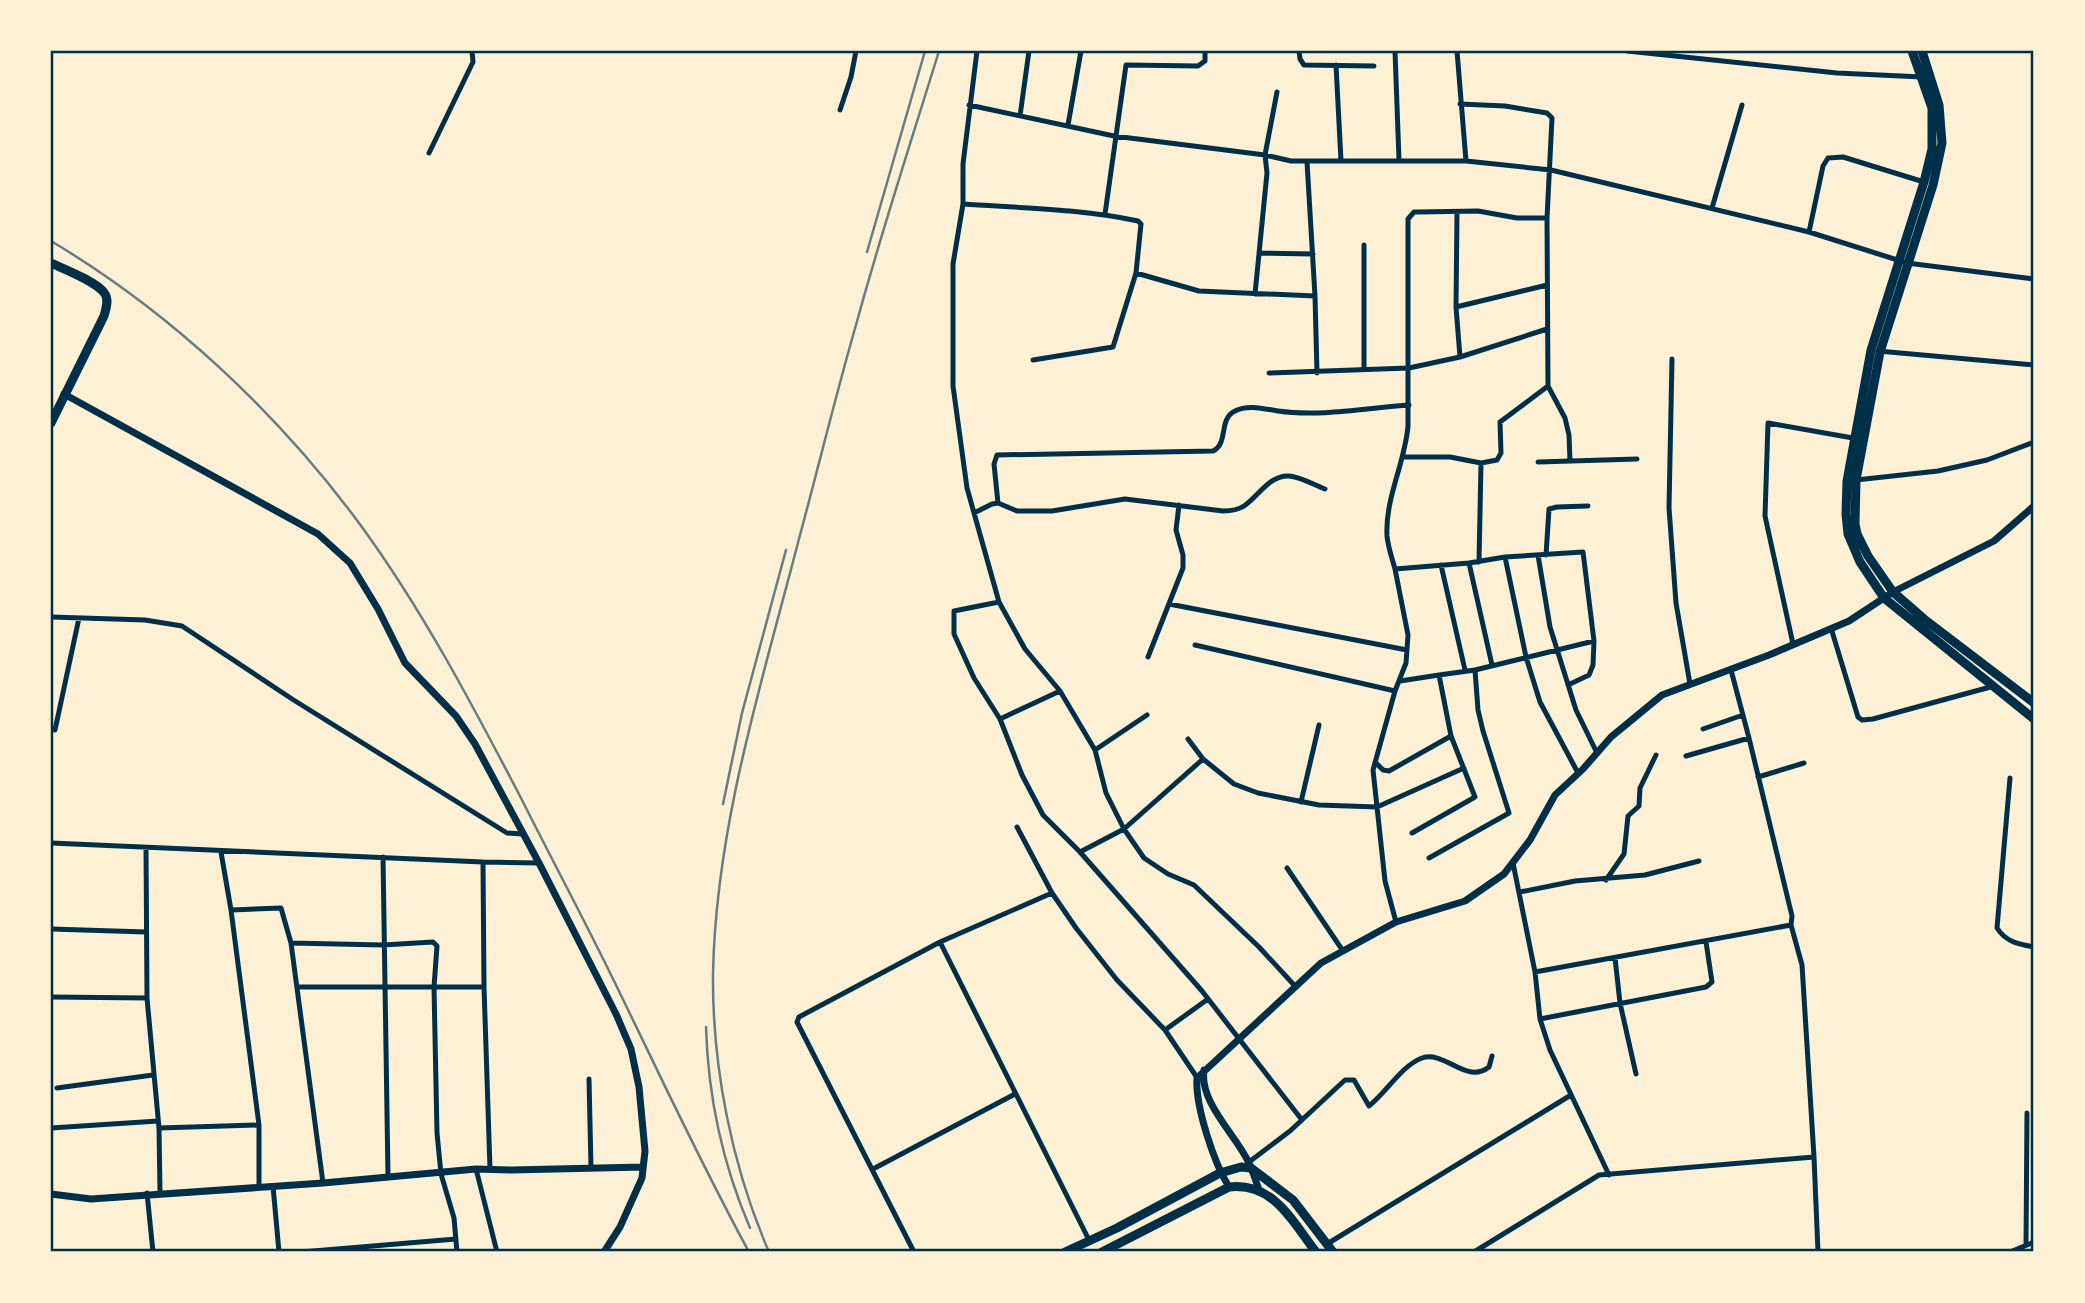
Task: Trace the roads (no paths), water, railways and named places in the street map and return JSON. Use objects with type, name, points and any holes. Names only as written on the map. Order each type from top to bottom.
[{"type":"main road","points":[[1912,51],[1932,108],[1932,149],[1853,438],[1847,481],[1848,534],[1860,562],[1889,595],[2034,719]]},
{"type":"main road","points":[[1903,261],[1933,185],[1942,143],[1939,104],[1922,51]]},
{"type":"main road","points":[[51,264],[97,286],[105,293],[107,301],[104,316],[51,423]]},
{"type":"main road","points":[[1876,351],[1856,480],[1854,505],[1857,534],[1889,595],[2032,698]]},
{"type":"main road","points":[[1065,1252],[1220,1173],[1250,1165],[1293,1200],[1330,1248]]},
{"type":"main road","points":[[1102,1252],[1229,1187],[1248,1186],[1259,1190],[1283,1209],[1317,1252]]},
{"type":"street","points":[[429,152],[473,62],[472,51]]},
{"type":"street","points":[[840,110],[856,51]]},
{"type":"street","points":[[976,51],[963,164],[963,204],[953,264],[953,386],[960,451],[999,602],[1025,649],[1060,691],[1094,750],[1106,793],[1124,829],[1144,858],[1168,874],[1194,886],[1259,947],[1295,986]]},
{"type":"street","points":[[1020,116],[1029,51]]},
{"type":"street","points":[[1068,125],[1081,51]]},
{"type":"street","points":[[1105,214],[1114,136],[1127,64],[1197,66],[1205,61],[1205,51]]},
{"type":"street","points":[[1299,51],[1304,65],[1374,66]]},
{"type":"street","points":[[1395,51],[1399,160]]},
{"type":"street","points":[[1457,51],[1466,161]]},
{"type":"street","points":[[1627,51],[1837,73],[1922,78]]},
{"type":"street","points":[[1336,65],[1341,161]]},
{"type":"street","points":[[1255,294],[1266,173],[1265,155],[1277,92]]},
{"type":"street","points":[[1460,104],[1505,106],[1549,114],[1552,121],[1547,218],[1548,386],[1565,418],[1570,461]]},
{"type":"street","points":[[1712,208],[1742,105]]},
{"type":"street","points":[[969,106],[1114,136],[1307,162],[1466,161],[1550,170],[1809,232],[1903,261],[2034,279]]},
{"type":"street","points":[[1809,232],[1823,166],[1828,158],[1843,157],[1924,182]]},
{"type":"street","points":[[1307,162],[1317,373]]},
{"type":"street","points":[[963,204],[1105,214],[1141,224],[1136,273],[1113,347],[1033,360]]},
{"type":"street","points":[[1396,922],[1385,881],[1373,770],[1400,681],[1408,635],[1387,527],[1407,442],[1408,219],[1414,212],[1478,211],[1517,218],[1547,218]]},
{"type":"street","points":[[1457,213],[1456,307],[1460,358]]},
{"type":"street","points":[[1364,245],[1364,369]]},
{"type":"street","points":[[1259,253],[1313,254]]},
{"type":"street","points":[[1136,273],[1199,291],[1315,296]]},
{"type":"street","points":[[1456,307],[1547,285]]},
{"type":"street","points":[[1269,373],[1409,368],[1460,358],[1547,329]]},
{"type":"street","points":[[1876,351],[2034,365]]},
{"type":"street","points":[[1672,359],[1669,508],[1676,603],[1690,684]]},
{"type":"street","points":[[1403,457],[1450,457],[1481,463],[1493,462],[1499,458],[1499,426],[1504,417],[1548,386]]},
{"type":"street","points":[[64,394],[318,534],[350,563],[378,609],[405,663],[456,716],[475,744],[493,773],[616,1014],[631,1049],[644,1124],[642,1178],[620,1227],[604,1252]]},
{"type":"street","points":[[998,503],[994,464],[998,455],[1211,452],[1221,446],[1227,419],[1238,409],[1299,413],[1409,405]]},
{"type":"street","points":[[1793,644],[1765,516],[1768,424],[1853,438]]},
{"type":"street","points":[[1856,480],[1938,471],[1987,460],[2034,442]]},
{"type":"street","points":[[1538,462],[1637,459]]},
{"type":"street","points":[[1479,562],[1481,463]]},
{"type":"street","points":[[974,513],[989,504],[998,503],[1011,510],[1027,512],[1068,510],[1125,499],[1223,512],[1237,510],[1246,505],[1279,477],[1290,476],[1325,489]]},
{"type":"street","points":[[1148,657],[1183,568],[1183,555],[1176,530],[1180,505]]},
{"type":"street","points":[[1546,555],[1549,509],[1588,506]]},
{"type":"street","points":[[1229,1187],[1220,1173],[1199,1108],[1196,1093],[1199,1081],[1204,1069],[1321,963],[1396,922],[1465,901],[1504,874],[1530,840],[1555,796],[1611,737],[1662,695],[1731,670],[1849,621],[1889,595],[1994,541],[2034,506]]},
{"type":"street","points":[[1395,569],[1583,552],[1594,641],[1593,664],[1589,676],[1568,685]]},
{"type":"street","points":[[1538,555],[1550,627],[1576,710],[1597,753]]},
{"type":"street","points":[[1505,557],[1526,657],[1541,702],[1578,773]]},
{"type":"street","points":[[1468,563],[1492,666]]},
{"type":"street","points":[[1441,565],[1465,670]]},
{"type":"street","points":[[999,602],[954,611],[954,634],[974,678],[1000,719],[1022,775],[1043,815],[1080,852],[1208,999],[1302,1120]]},
{"type":"street","points":[[1170,604],[1407,650]]},
{"type":"street","points":[[51,617],[145,620],[182,626],[292,699],[507,833],[522,834]]},
{"type":"street","points":[[55,730],[79,618]]},
{"type":"street","points":[[1831,628],[1858,717],[1862,720],[1995,686]]},
{"type":"street","points":[[1400,681],[1475,670],[1594,641]]},
{"type":"street","points":[[1195,645],[1395,691]]},
{"type":"street","points":[[1429,858],[1509,813],[1483,731],[1475,670]]},
{"type":"street","points":[[1731,670],[1802,965],[1818,1252]]},
{"type":"street","points":[[1412,832],[1475,797],[1451,736],[1440,675]]},
{"type":"street","points":[[1000,719],[1060,691]]},
{"type":"street","points":[[1094,750],[1147,715]]},
{"type":"street","points":[[1703,729],[1743,715]]},
{"type":"street","points":[[51,717],[58,720]]},
{"type":"street","points":[[1301,802],[1319,725]]},
{"type":"street","points":[[1375,762],[1382,770],[1389,771],[1451,736]]},
{"type":"street","points":[[1686,756],[1749,738]]},
{"type":"street","points":[[1188,739],[1203,759],[1234,784],[1245,789],[1319,805],[1377,807],[1464,768]]},
{"type":"street","points":[[1606,880],[1623,856],[1628,816],[1639,806],[1640,788],[1656,755]]},
{"type":"street","points":[[1080,852],[1124,829],[1203,759]]},
{"type":"street","points":[[1758,777],[1804,763]]},
{"type":"street","points":[[2010,778],[1997,928],[2002,936],[2010,941],[2034,947]]},
{"type":"street","points":[[1017,827],[1052,893],[1076,929],[1117,979],[1165,1030],[1250,1165],[1259,1190]]},
{"type":"street","points":[[51,843],[539,863]]},
{"type":"street","points":[[146,848],[147,998],[158,1124],[160,1193]]},
{"type":"street","points":[[221,852],[259,1125],[260,1186]]},
{"type":"street","points":[[383,857],[388,1176]]},
{"type":"street","points":[[1520,892],[1575,881],[1645,875],[1699,861]]},
{"type":"street","points":[[483,862],[490,1169]]},
{"type":"street","points":[[1513,862],[1535,972],[1540,1019],[1550,1050],[1609,1175]]},
{"type":"street","points":[[1287,868],[1343,951]]},
{"type":"street","points":[[914,1252],[798,1027],[797,1018],[940,942],[1052,893]]},
{"type":"street","points":[[231,910],[281,908],[291,943],[323,1183]]},
{"type":"street","points":[[1535,972],[1791,925]]},
{"type":"street","points":[[51,929],[146,932]]},
{"type":"street","points":[[940,942],[1089,1240]]},
{"type":"street","points":[[1540,1019],[1710,985],[1712,977],[1706,942]]},
{"type":"street","points":[[291,943],[436,943],[438,950],[434,987],[437,1133],[441,1174],[454,1218],[457,1252]]},
{"type":"street","points":[[1615,958],[1620,1003],[1636,1074]]},
{"type":"street","points":[[297,987],[484,987]]},
{"type":"street","points":[[51,998],[147,998]]},
{"type":"street","points":[[1165,1030],[1208,999]]},
{"type":"street","points":[[1250,1165],[1348,1079],[1354,1080],[1369,1106],[1420,1059],[1434,1058],[1467,1071],[1479,1072],[1489,1067],[1492,1056]]},
{"type":"street","points":[[57,1088],[153,1076]]},
{"type":"street","points":[[589,1079],[591,1168]]},
{"type":"street","points":[[873,1169],[1015,1094]]},
{"type":"street","points":[[1330,1248],[1571,1095]]},
{"type":"street","points":[[2026,1244],[2027,1113]]},
{"type":"street","points":[[51,1128],[158,1124],[259,1125]]},
{"type":"street","points":[[1474,1252],[1600,1175],[1814,1157]]},
{"type":"street","points":[[51,1195],[91,1199],[441,1174],[476,1169],[643,1167]]},
{"type":"street","points":[[476,1169],[497,1252]]},
{"type":"street","points":[[273,1185],[279,1252]]},
{"type":"street","points":[[146,1193],[153,1252]]},
{"type":"street","points":[[301,1252],[456,1239]]},
{"type":"street","points":[[2010,1252],[2034,1242]]},
{"type":"railway","points":[[867,252],[925,51]]},
{"type":"railway","points":[[769,1252],[735,1151],[716,1044],[713,973],[723,862],[732,807],[757,698],[841,377],[939,51]]},
{"type":"railway","points":[[51,241],[138,299],[179,332],[256,403],[327,482],[382,556],[445,658],[503,763],[749,1252]]},
{"type":"railway","points":[[723,804],[742,713],[786,550]]},
{"type":"railway","points":[[706,1027],[710,1078],[719,1129],[732,1180],[750,1228]]}]
